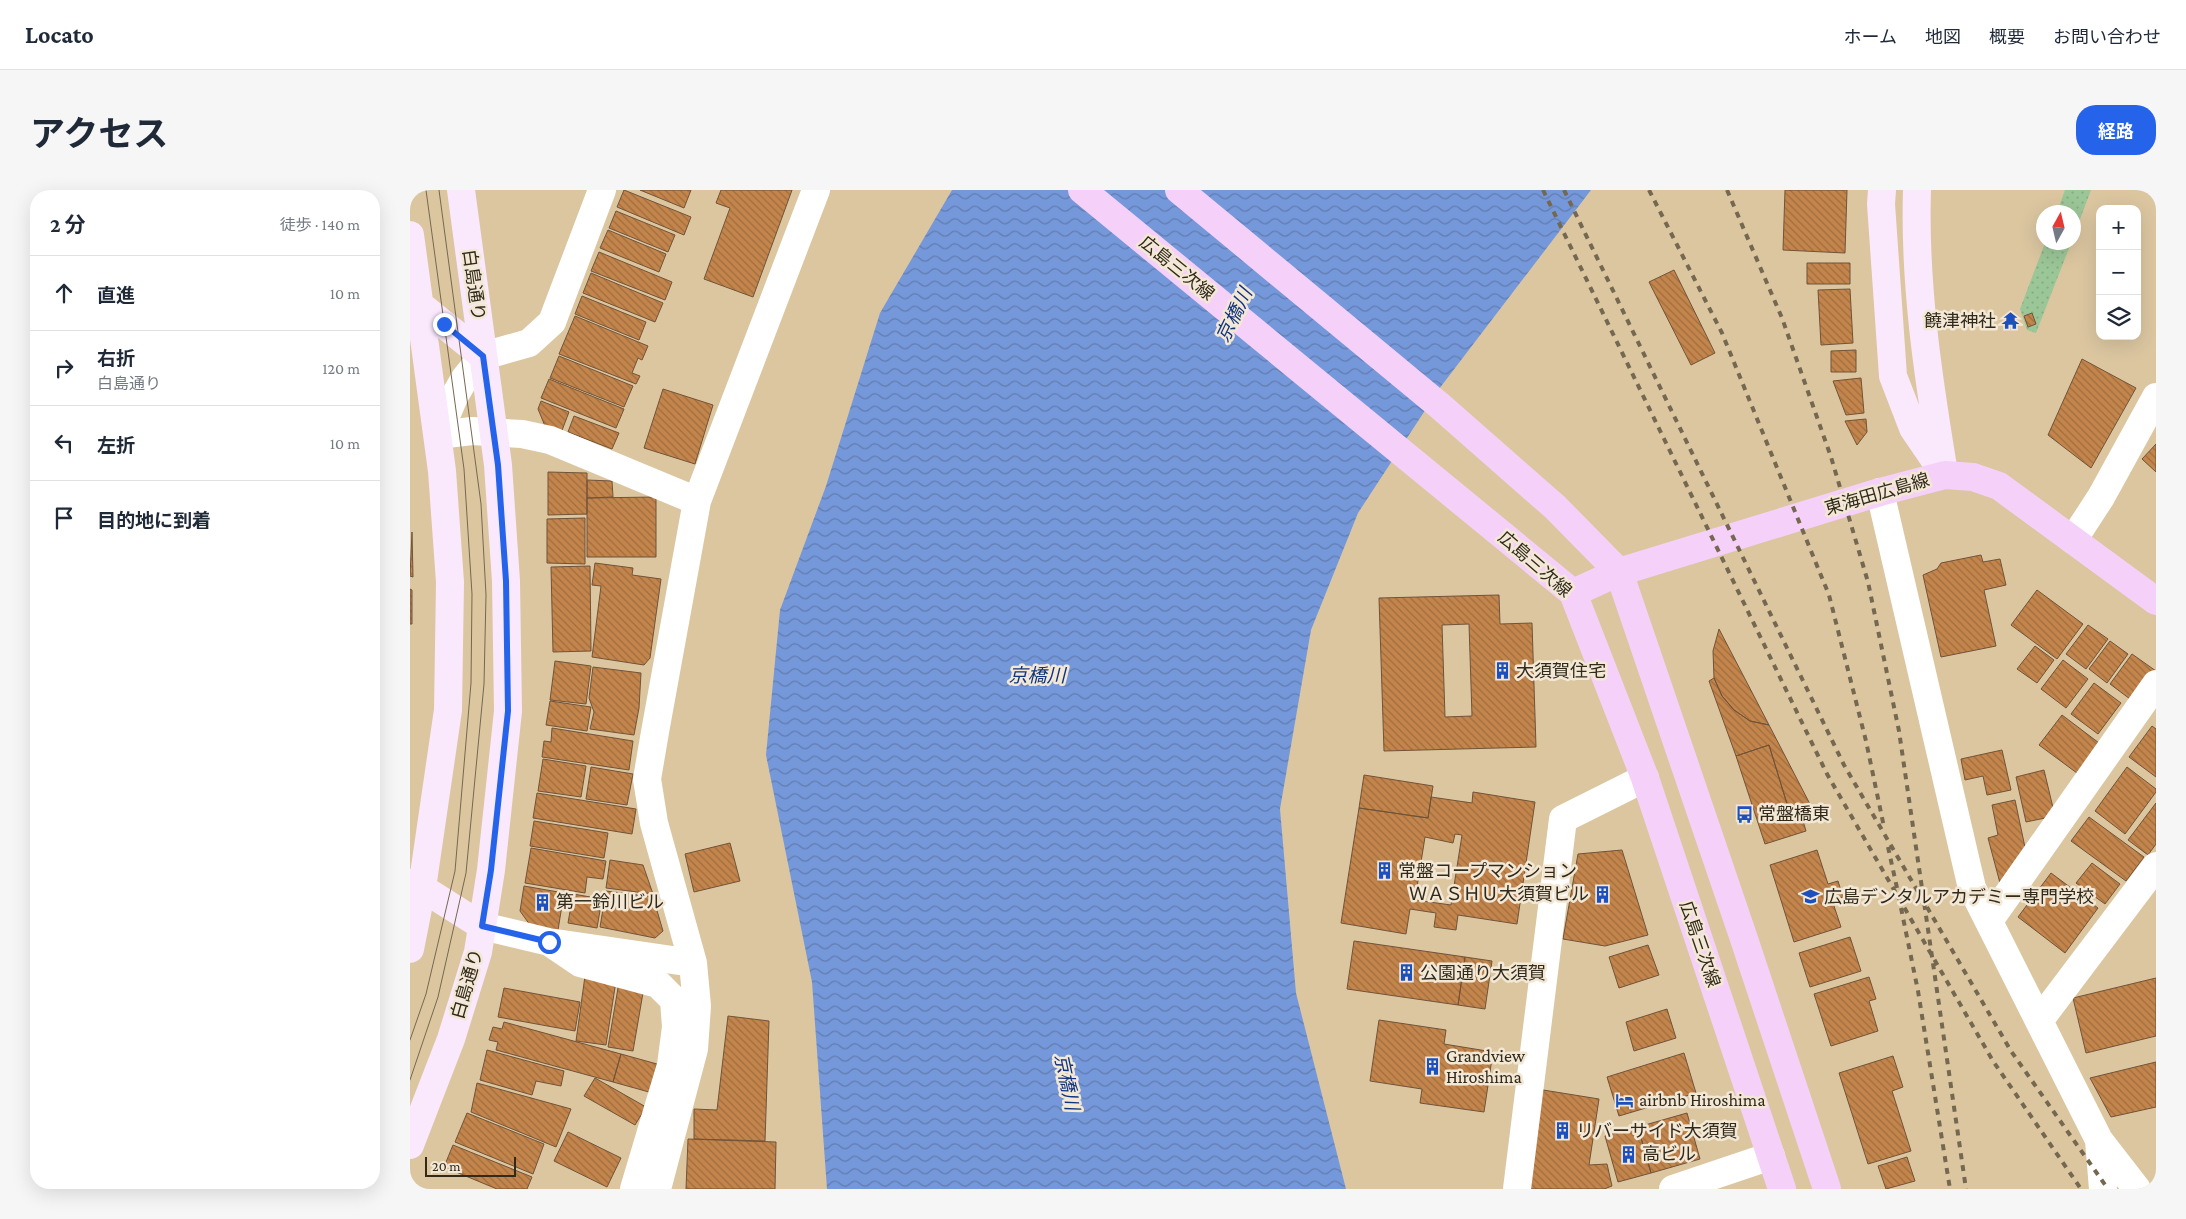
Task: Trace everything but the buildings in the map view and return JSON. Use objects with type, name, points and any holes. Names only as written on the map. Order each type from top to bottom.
[{"type":"main road","name":"広島三次線","points":[[1082,190],[1573,593],[1645,778],[1782,1189]]},
{"type":"main road","points":[[1179,190],[1440,406],[1555,507],[1618,572],[1744,936],[1827,1189]]},
{"type":"main road","name":"東海田広島線","points":[[1573,593],[1618,572],[1880,492],[1945,475],[1973,477],[1999,486],[2156,601]]},
{"type":"street","name":"白島通り","points":[[410,1145],[451,1039],[478,952],[491,870],[508,711],[506,581],[494,433],[461,190]]},
{"type":"street","points":[[438,435],[458,391],[483,356],[529,343],[552,322],[602,190]]},
{"type":"street","points":[[657,1189],[694,1049],[697,1006],[694,963],[654,823],[647,779],[697,501],[816,190]]},
{"type":"street","points":[[1882,190],[1881,204],[1893,376],[1913,428],[1945,475]]},
{"type":"street","points":[[1917,190],[1920,287],[1928,373],[1945,475]]},
{"type":"street","points":[[410,235],[415,305],[438,435],[450,582],[448,710],[416,885],[410,949]]},
{"type":"street","points":[[415,305],[483,356]]},
{"type":"street","points":[[2073,540],[2101,497],[2156,397]]},
{"type":"street","points":[[438,435],[472,431],[522,434],[550,440],[697,501]]},
{"type":"street","points":[[1880,492],[1972,888],[2099,1140],[2137,1189]]},
{"type":"street","points":[[1989,921],[2156,684]]},
{"type":"street","points":[[1517,1189],[1563,819],[1645,778]]},
{"type":"street","points":[[2039,1020],[2156,866]]},
{"type":"street","points":[[416,885],[482,926],[549,942],[694,963]]},
{"type":"street","points":[[549,942],[580,963],[658,984],[674,1000],[676,1027],[671,1065],[634,1189]]},
{"type":"street","points":[[2099,1140],[2103,1189]]},
{"type":"street","points":[[1673,1189],[1771,1156]]},
{"type":"green space","points":[[2065,190],[2091,190],[2081,216],[2081,205],[2060,205]]},
{"type":"green space","points":[[2042,250],[2068,250],[2036,333],[2027,330],[2020,309]]},
{"type":"water","name":"京橋川","points":[[952,190],[1591,190],[1439,389],[1358,513],[1311,630],[1280,809],[1296,993],[1346,1189],[827,1189],[812,982],[766,755],[780,610],[826,486],[880,313]]},
{"type":"tram line","points":[[410,1040],[426,994],[455,871],[471,683],[472,594],[464,469],[426,190]]},
{"type":"tram line","points":[[410,1080],[438,997],[466,873],[484,684],[486,595],[481,504],[439,190]]},
{"type":"railway","points":[[1543,190],[1827,774],[1993,1061],[2081,1189]]},
{"type":"railway","points":[[1564,190],[1844,765],[2011,1051],[2108,1189]]},
{"type":"railway","points":[[1649,190],[1722,333],[1829,595],[1866,741],[1884,827]]},
{"type":"railway","points":[[1727,190],[1782,318],[1831,457],[1868,582],[1899,731],[1966,1189]]},
{"type":"railway","points":[[1888,847],[1897,888]]},
{"type":"railway","points":[[1901,908],[1918,991],[1950,1189]]},
{"type":"place","name":"饒津神社","points":[[2010,321]]},
{"type":"place","name":"大須賀住宅","points":[[1502,671]]},
{"type":"place","name":"常盤橋東","points":[[1744,814]]},
{"type":"place","name":"常盤コープマンション","points":[[1384,871]]},
{"type":"place","name":"ＷＡＳＨＵ大須賀ビル","points":[[1603,894]]},
{"type":"place","name":"広島デンタルアカデミー専門学校","points":[[1810,897]]},
{"type":"place","name":"第一鈴川ビル","points":[[542,902]]},
{"type":"place","name":"公園通り大須賀","points":[[1406,973]]},
{"type":"place","name":"Grandview Hiroshima","points":[[1432,1066]]},
{"type":"place","name":"airbnb Hiroshima","points":[[1625,1100]]},
{"type":"place","name":"リバーサイド大須賀","points":[[1562,1131]]},
{"type":"place","name":"高ビル","points":[[1628,1154]]},
{"type":"route","points":[[444,324],[483,356],[498,465],[506,581],[508,711],[491,870],[482,926],[549,942]]}]
